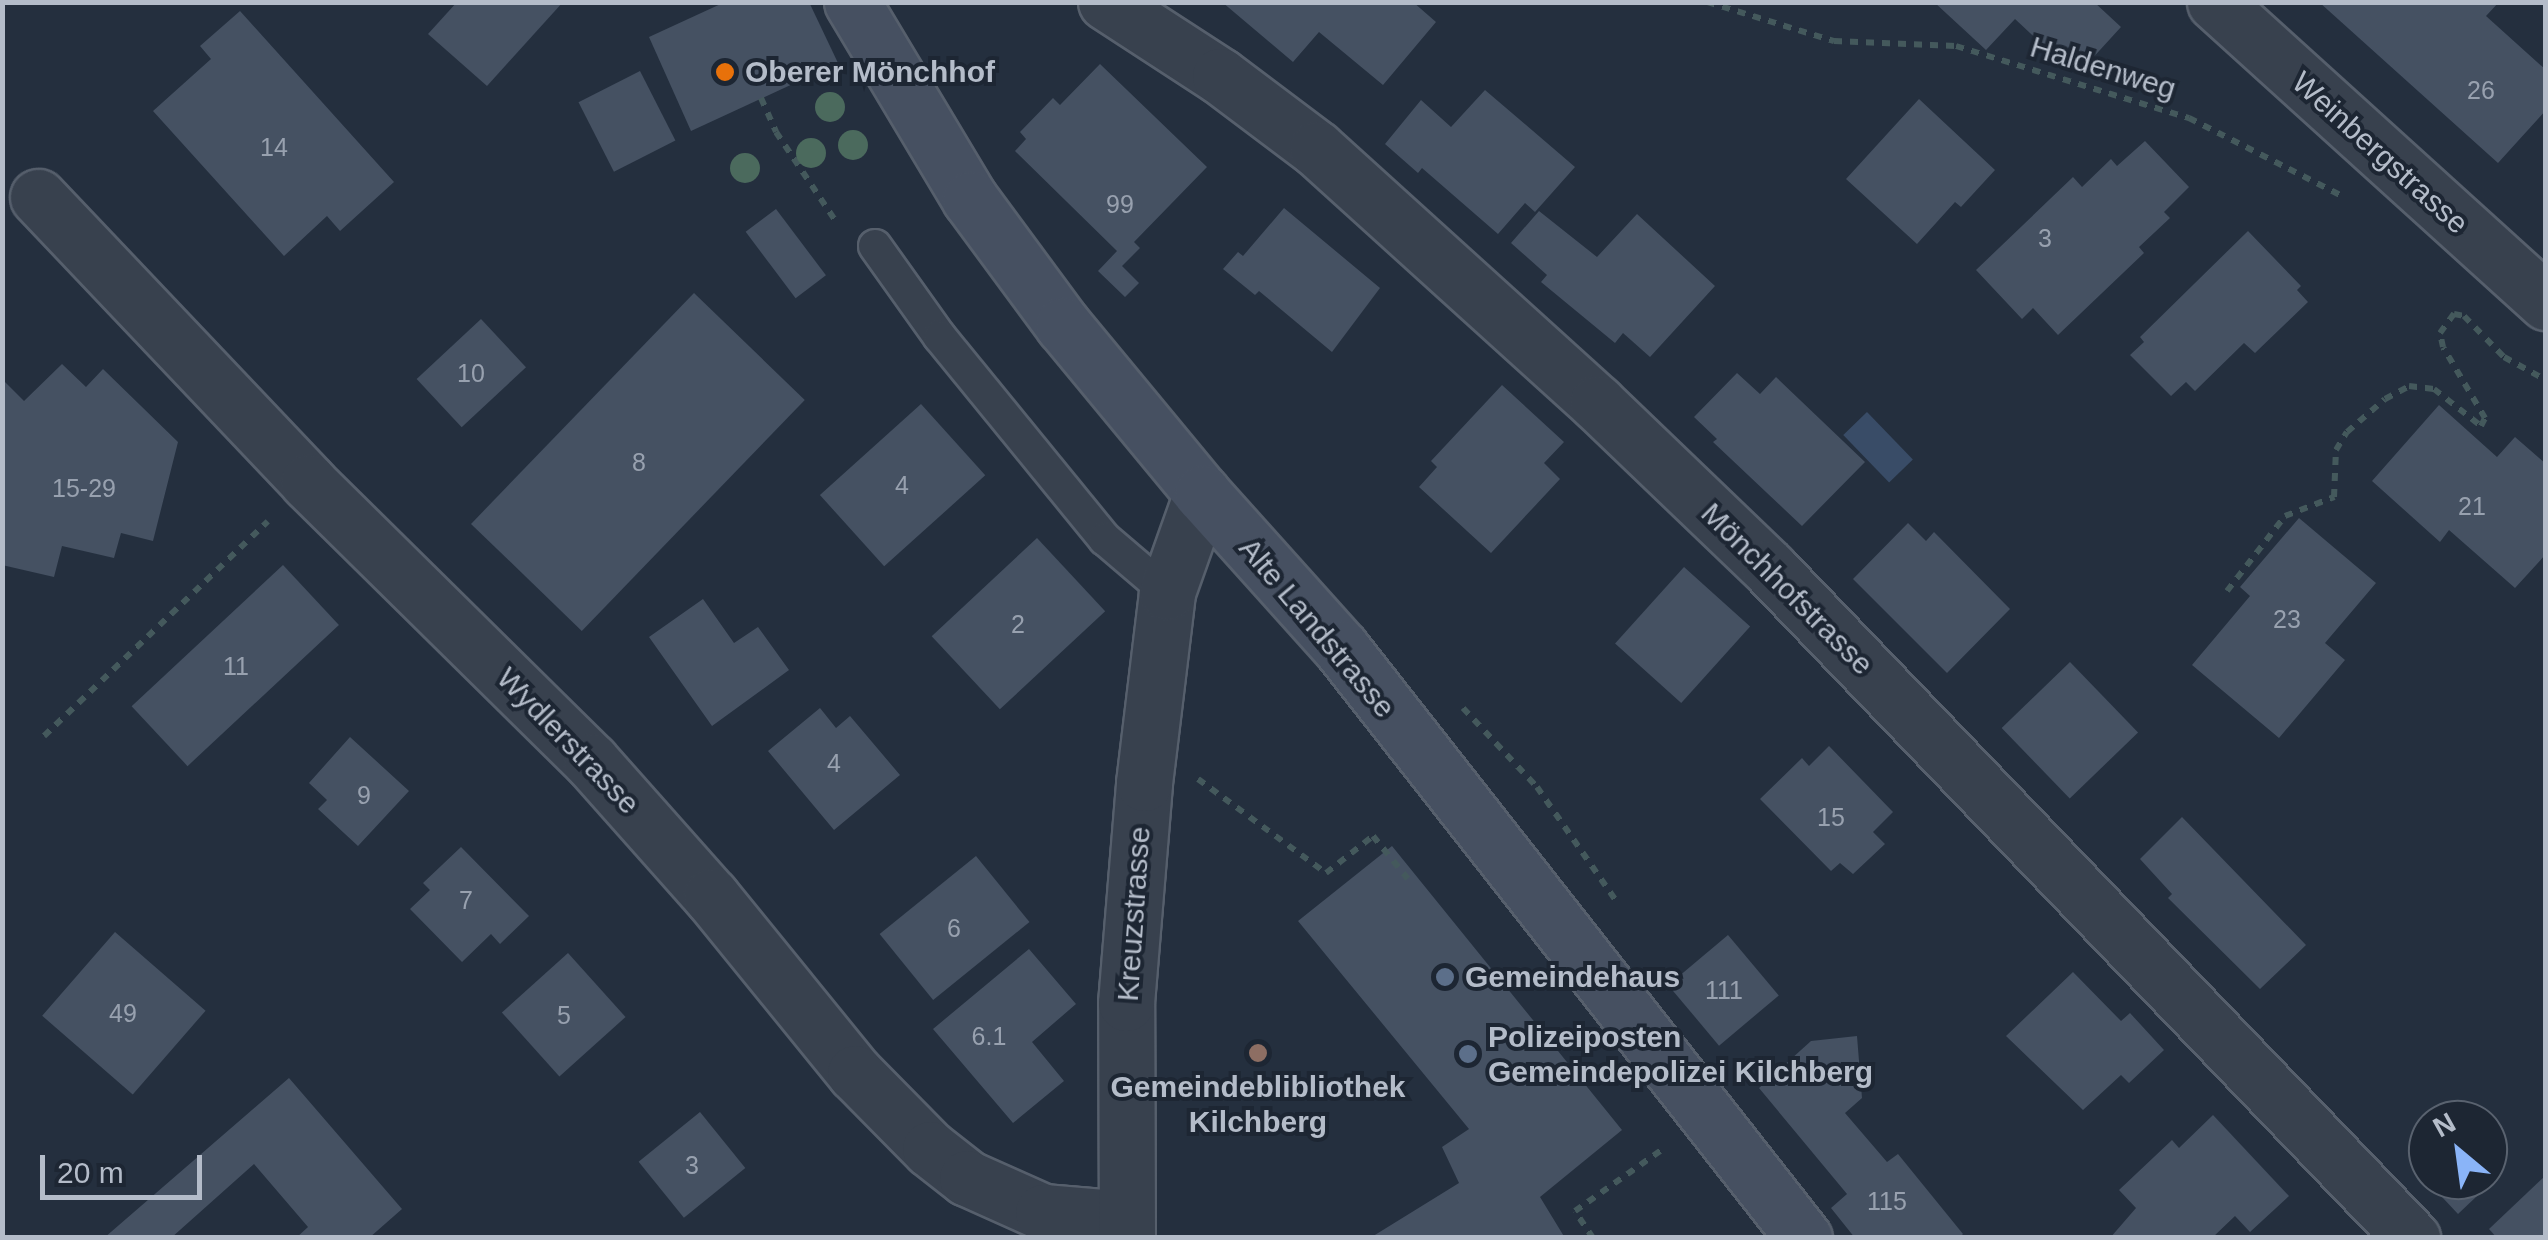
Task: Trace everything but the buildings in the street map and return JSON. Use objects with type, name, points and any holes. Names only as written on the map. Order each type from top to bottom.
[{"type":"street","name":"Alte Landstrasse","points":[[852,2],[970,199],[1063,324],[1202,493],[1340,648],[1804,1238]]},
{"type":"street","name":"Mönchhofstrasse","points":[[1106,2],[1220,76],[1316,149],[1597,402],[1770,568],[2412,1238]]},
{"type":"street","name":"Weinbergstrasse","points":[[2215,2],[2546,302]]},
{"type":"street","name":"Wydlerstrasse","points":[[38,197],[308,482],[591,761],[710,896],[854,1073],[930,1149],[967,1178],[1043,1212],[1126,1228]]},
{"type":"street","name":"Kreuzstrasse","points":[[1126,1228],[1126,1002],[1149,742],[1167,592],[1202,493]]},
{"type":"lane","points":[[880,253],[940,337],[1105,540],[1167,592]]},
{"type":"path","name":"Haldenweg","points":[[1706,2],[1834,41],[1956,46],[2189,118],[2347,198]]},
{"type":"path","points":[[761,98],[776,132],[857,252],[880,253]]},
{"type":"path","points":[[2227,591],[2286,516],[2334,497],[2336,450],[2347,432],[2385,399],[2409,386],[2434,390],[2482,426],[2485,418],[2443,347],[2440,333],[2454,314],[2464,316],[2504,357],[2546,380]]},
{"type":"path","points":[[44,736],[308,482]]},
{"type":"path","points":[[1460,704],[1536,788],[1617,902]]},
{"type":"path","points":[[1149,742],[1326,873],[1373,836],[1408,880]]},
{"type":"path","points":[[1593,1238],[1575,1210],[1642,1166]]},
{"type":"water","points":[[1867,412],[1913,459],[1889,482],[1843,435]]},
{"type":"place","name":"Oberer Mönchhof","points":[[725,72]]},
{"type":"place","name":"Gemeindehaus","points":[[1445,977]]},
{"type":"place","name":"Gemeindeblibliothek Kilchberg","points":[[1258,1053]]},
{"type":"place","name":"Polizeiposten Gemeindepolizei Kilchberg","points":[[1468,1054]]}]
